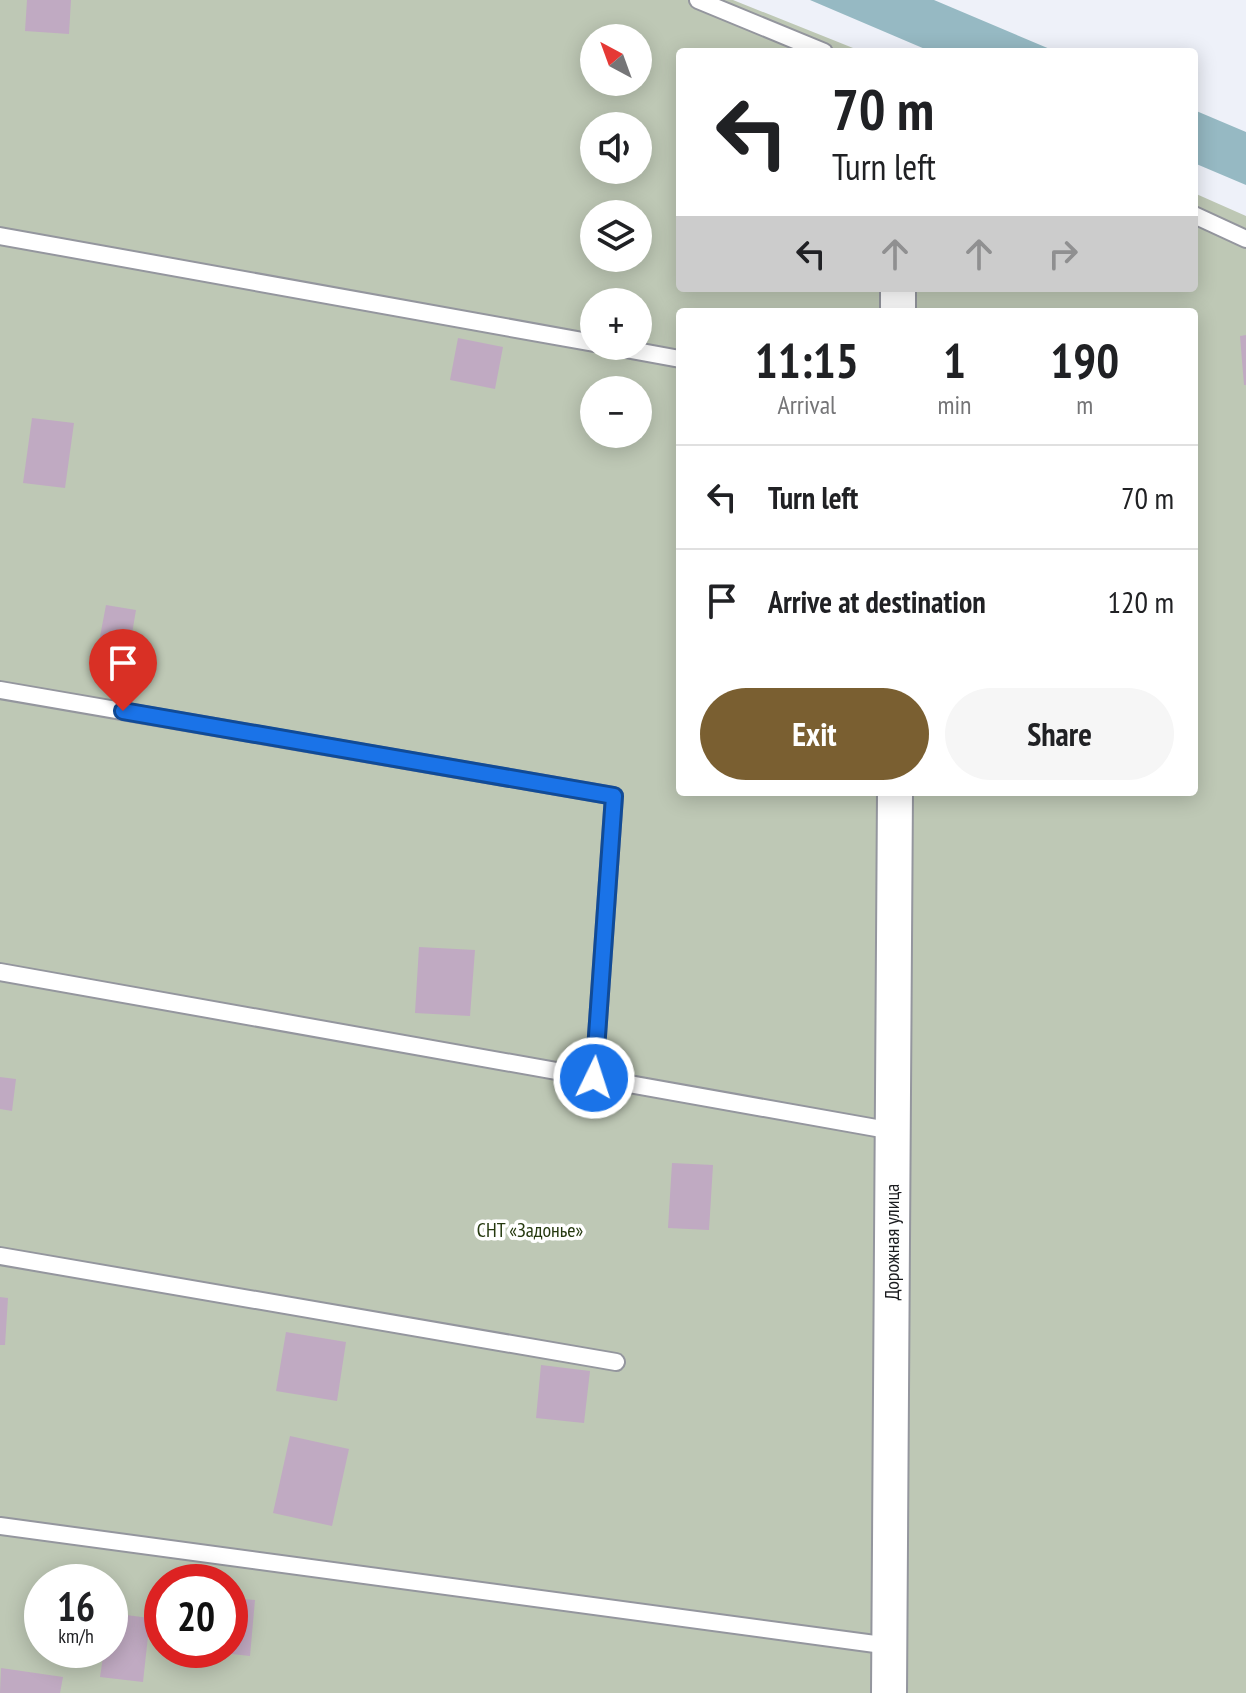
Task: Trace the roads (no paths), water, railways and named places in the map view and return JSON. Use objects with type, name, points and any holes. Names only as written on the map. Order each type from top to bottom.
[{"type":"street","name":"Дорожная улица","points":[[889,1693],[895,796]]},
{"type":"lane","points":[[698,0],[814,48]]},
{"type":"lane","points":[[1198,217],[1246,239]]},
{"type":"lane","points":[[0,236],[580,340]]},
{"type":"lane","points":[[652,354],[676,358]]},
{"type":"lane","points":[[0,690],[614,796],[594,1078]]},
{"type":"lane","points":[[0,972],[893,1131]]},
{"type":"lane","points":[[0,1256],[616,1362]]},
{"type":"lane","points":[[0,1526],[890,1646]]},
{"type":"water","points":[[810,0],[934,0],[1048,48],[923,48]]},
{"type":"water","points":[[1198,112],[1246,132],[1246,185],[1198,165]]},
{"type":"park label","name":"СНТ «Задонье»","points":[[530,1230]]}]
